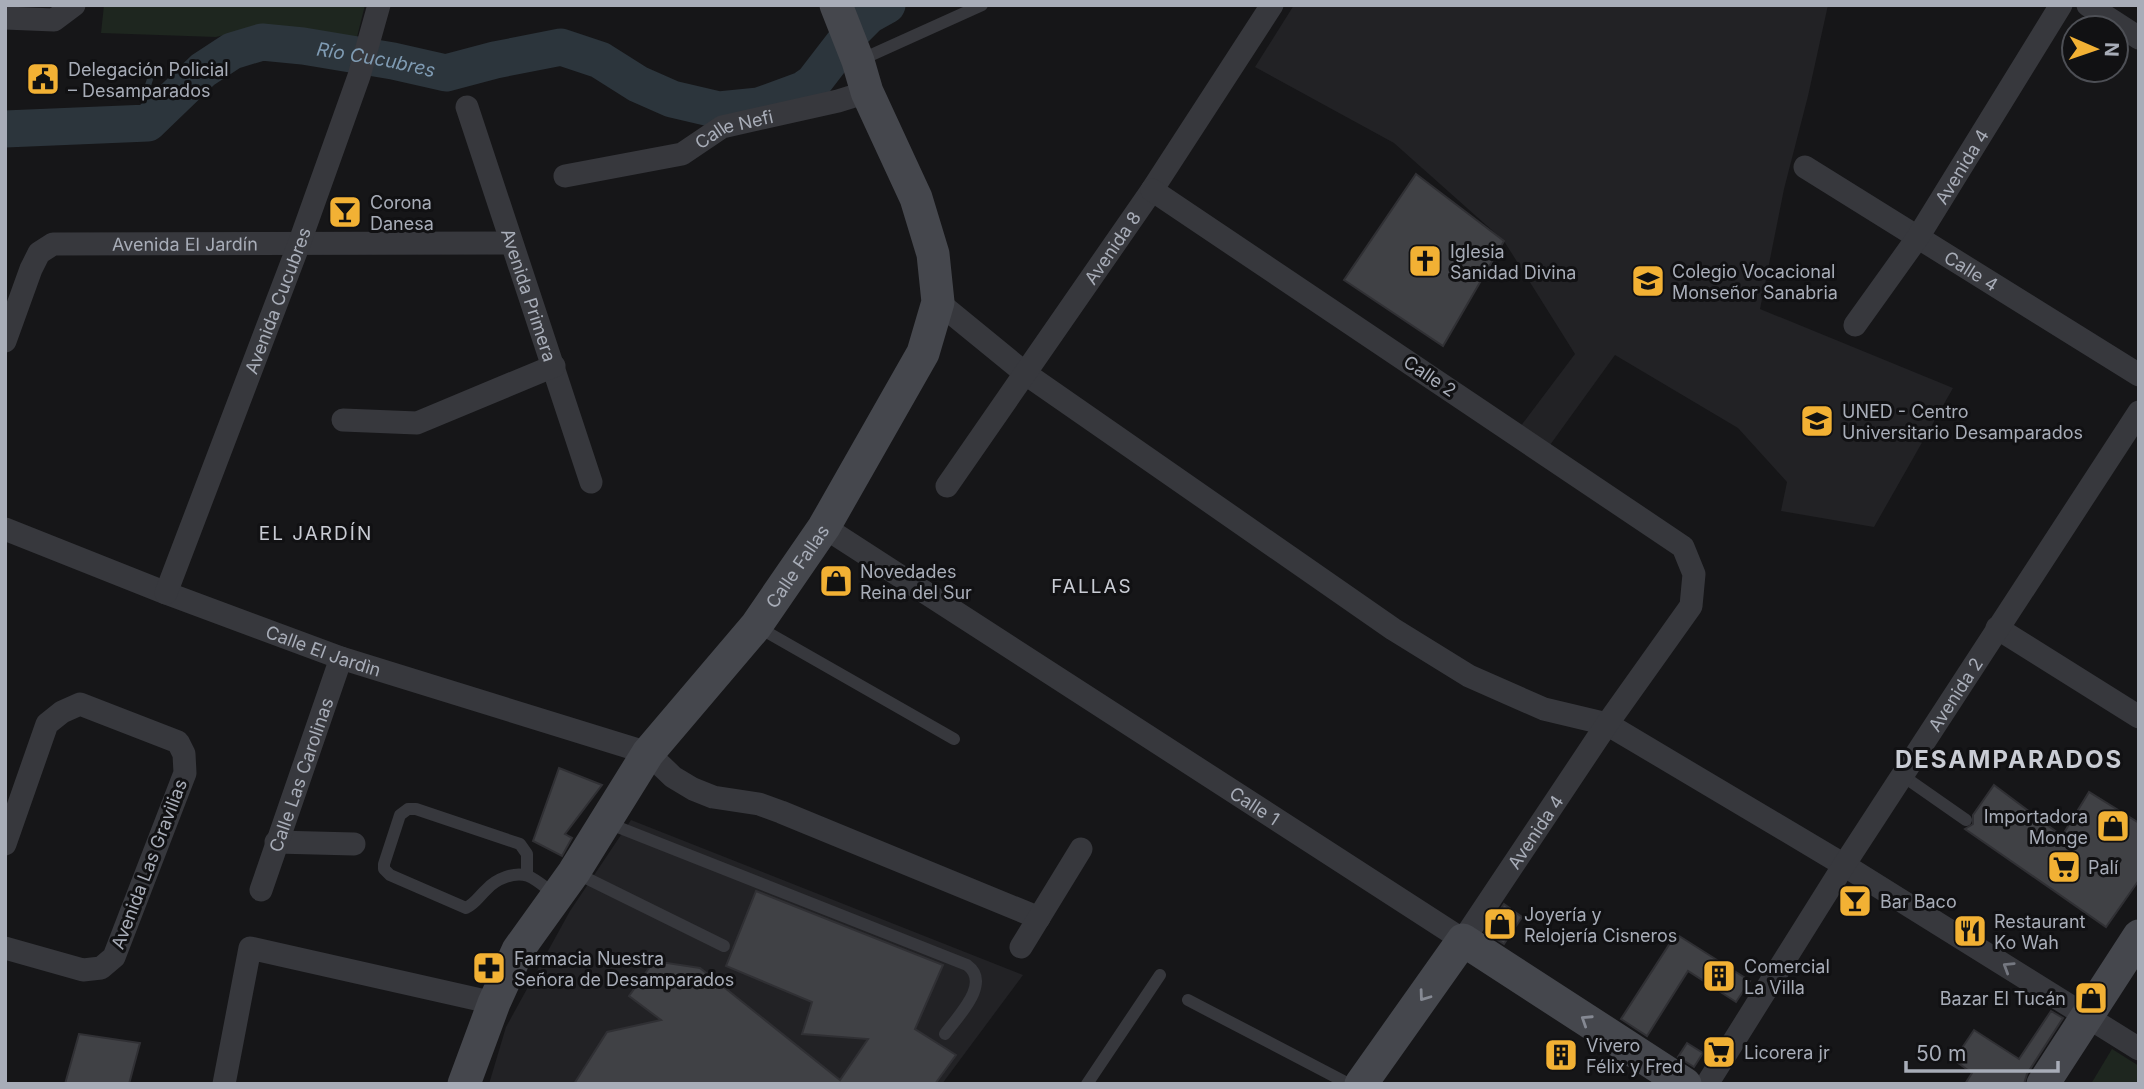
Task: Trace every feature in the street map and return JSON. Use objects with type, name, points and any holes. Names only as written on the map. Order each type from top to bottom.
[{"type":"street","points":[[5,18],[54,20],[74,5]]},
{"type":"street","name":"Avenida Cucubres","points":[[166,593],[299,244],[359,76],[379,5]]},
{"type":"street","name":"Calle Fallas","points":[[464,1084],[494,1003],[519,950],[566,884],[648,753],[755,626],[824,527],[923,353],[938,302],[933,254],[916,198],[860,69],[836,5]]},
{"type":"street","name":"Avenida 8","points":[[947,486],[1152,190],[1272,5]]},
{"type":"street","name":"Avenida 4","points":[[1855,325],[1918,237],[2061,5]]},
{"type":"street","points":[[2088,5],[2139,38]]},
{"type":"street","name":"Calle Nefi","points":[[565,176],[681,154],[722,127],[838,101],[860,69]]},
{"type":"street","name":"Avenida Primera","points":[[467,107],[591,482]]},
{"type":"street","name":"Calle 4","points":[[1805,167],[2139,375]]},
{"type":"street","name":"Calle 2","points":[[1152,190],[1684,547],[1694,574]]},
{"type":"street","name":"Avenida El Jardín","points":[[5,341],[35,261],[39,253],[53,244],[511,243]]},
{"type":"street","points":[[938,302],[1026,374],[1393,629],[1469,676],[1544,709],[1607,724],[1844,865],[2139,1049]]},
{"type":"street","points":[[343,420],[417,423],[554,366]]},
{"type":"street","name":"Avenida 2","points":[[1707,1084],[1844,865],[2139,412]]},
{"type":"street","name":"Calle 1","points":[[824,527],[1685,1084]]},
{"type":"street","name":"Calle El Jardìn","points":[[5,529],[341,658],[648,753]]},
{"type":"street","name":"Avenida 4","points":[[1361,1084],[1464,940],[1607,724],[1691,606],[1694,574]]},
{"type":"street","points":[[1997,628],[2139,717]]},
{"type":"street","name":"Calle Las Carolinas","points":[[261,890],[341,658]]},
{"type":"street","name":"Avenida Las Gravilias","points":[[5,948],[83,970],[101,968],[114,957],[185,773],[184,754],[178,742],[80,704],[62,712],[47,724],[7,833]]},
{"type":"street","points":[[648,753],[673,777],[693,789],[713,797],[759,804],[781,812],[1039,918]]},
{"type":"street","points":[[276,842],[354,844]]},
{"type":"street","points":[[1021,947],[1082,849]]},
{"type":"street","points":[[2043,1084],[2139,936]]},
{"type":"street","points":[[224,1084],[250,948],[494,1003]]},
{"type":"lane","points":[[860,69],[982,5]]},
{"type":"lane","points":[[755,626],[954,740]]},
{"type":"lane","points":[[1903,776],[1966,820]]},
{"type":"lane","points":[[527,875],[527,854],[520,844],[416,809],[408,809],[400,815],[384,864],[384,869],[390,875],[466,908],[475,904],[496,881],[509,876],[527,875],[566,884],[724,946]]},
{"type":"lane","points":[[605,822],[967,965],[977,975],[978,983],[945,1034]]},
{"type":"lane","points":[[1087,1084],[1160,975]]},
{"type":"lane","points":[[1188,1000],[1349,1084]]},
{"type":"shaded area","points":[[104,5],[365,5],[354,49],[241,31],[216,37],[101,33]]},
{"type":"shaded area","name":"Colegio Vocacional Monseñor Sanabria","points":[[1294,5],[1828,5],[1784,189],[1760,309],[1953,388],[1874,527],[1781,511],[1787,482],[1738,428],[1615,355],[1550,445],[1520,427],[1575,354],[1504,241],[1394,143],[1255,67]]},
{"type":"shaded area","points":[[631,820],[1023,975],[942,1084],[489,1084],[506,1027],[570,911]]},
{"type":"shaded area","points":[[2112,1049],[2139,1066],[2139,1084],[2091,1084]]},
{"type":"building","name":"Iglesia Sanidad Divina","points":[[1416,174],[1504,241],[1443,346],[1344,280]]},
{"type":"building","points":[[559,768],[602,785],[565,834],[572,838],[562,856],[533,841]]},
{"type":"building","name":"Palí","points":[[1994,785],[2062,836],[2089,792],[2139,823],[2139,880],[2106,927],[1965,829],[1973,824],[1973,815]]},
{"type":"building","points":[[756,891],[943,965],[915,1029],[956,1055],[935,1084],[574,1084],[607,1032],[661,1020],[629,996],[654,961],[700,968],[840,1080],[868,1039],[802,1034],[812,1002],[726,966]]},
{"type":"building","name":"Joyería y Relojería Cisneros","points":[[1504,904],[1522,917],[1504,944],[1485,932]]},
{"type":"building","name":"Comercial La Villa","points":[[1676,934],[1750,981],[1736,1002],[1688,971],[1647,1036],[1621,1019]]},
{"type":"building","points":[[2051,1011],[2063,1018],[2027,1074],[2024,1084],[1965,1084],[1972,1073],[1954,1060],[1974,1030],[2019,1059]]},
{"type":"building","points":[[79,1034],[140,1043],[129,1084],[65,1084]]},
{"type":"building","points":[[1687,1043],[1703,1053],[1694,1067],[1678,1057]]},
{"type":"waterway","name":"Río Cucubres","points":[[5,129],[148,123],[203,70],[232,51],[262,42],[393,61],[446,73],[561,47],[600,60],[638,84],[672,99],[719,110],[759,106],[803,90],[813,83],[853,31],[869,15],[887,5]]},
{"type":"waterway","points":[[148,123],[145,95],[151,76]]},
{"type":"place","name":"Delegación Policial – Desamparados","points":[[43,79]]},
{"type":"place","name":"Corona Danesa","points":[[345,212]]},
{"type":"place","name":"Iglesia Sanidad Divina","points":[[1425,261]]},
{"type":"place","name":"Colegio Vocacional Monseñor Sanabria","points":[[1648,281]]},
{"type":"place","name":"UNED - Centro Universitario Desamparados","points":[[1817,421]]},
{"type":"place","name":"Novedades Reina del Sur","points":[[836,581]]},
{"type":"place","name":"Importadora Monge","points":[[2113,826]]},
{"type":"place","name":"Palí","points":[[2064,867]]},
{"type":"place","name":"Bar Baco","points":[[1855,901]]},
{"type":"place","name":"Joyería y Relojería Cisneros","points":[[1500,924]]},
{"type":"place","name":"Restaurant Ko Wah","points":[[1970,931]]},
{"type":"place","name":"Farmacia Nuestra Señora de Desamparados","points":[[489,968]]},
{"type":"place","name":"Comercial La Villa","points":[[1719,976]]},
{"type":"place","name":"Bazar El Tucán","points":[[2091,998]]},
{"type":"place","name":"Licorera jr","points":[[1719,1052]]},
{"type":"place","name":"Vivero Félix y Fred","points":[[1561,1055]]},
{"type":"district","name":"EL JARDÍN","points":[[316,533]]},
{"type":"district","name":"FALLAS","points":[[1092,586]]},
{"type":"district","name":"DESAMPARADOS","points":[[2009,759]]}]
